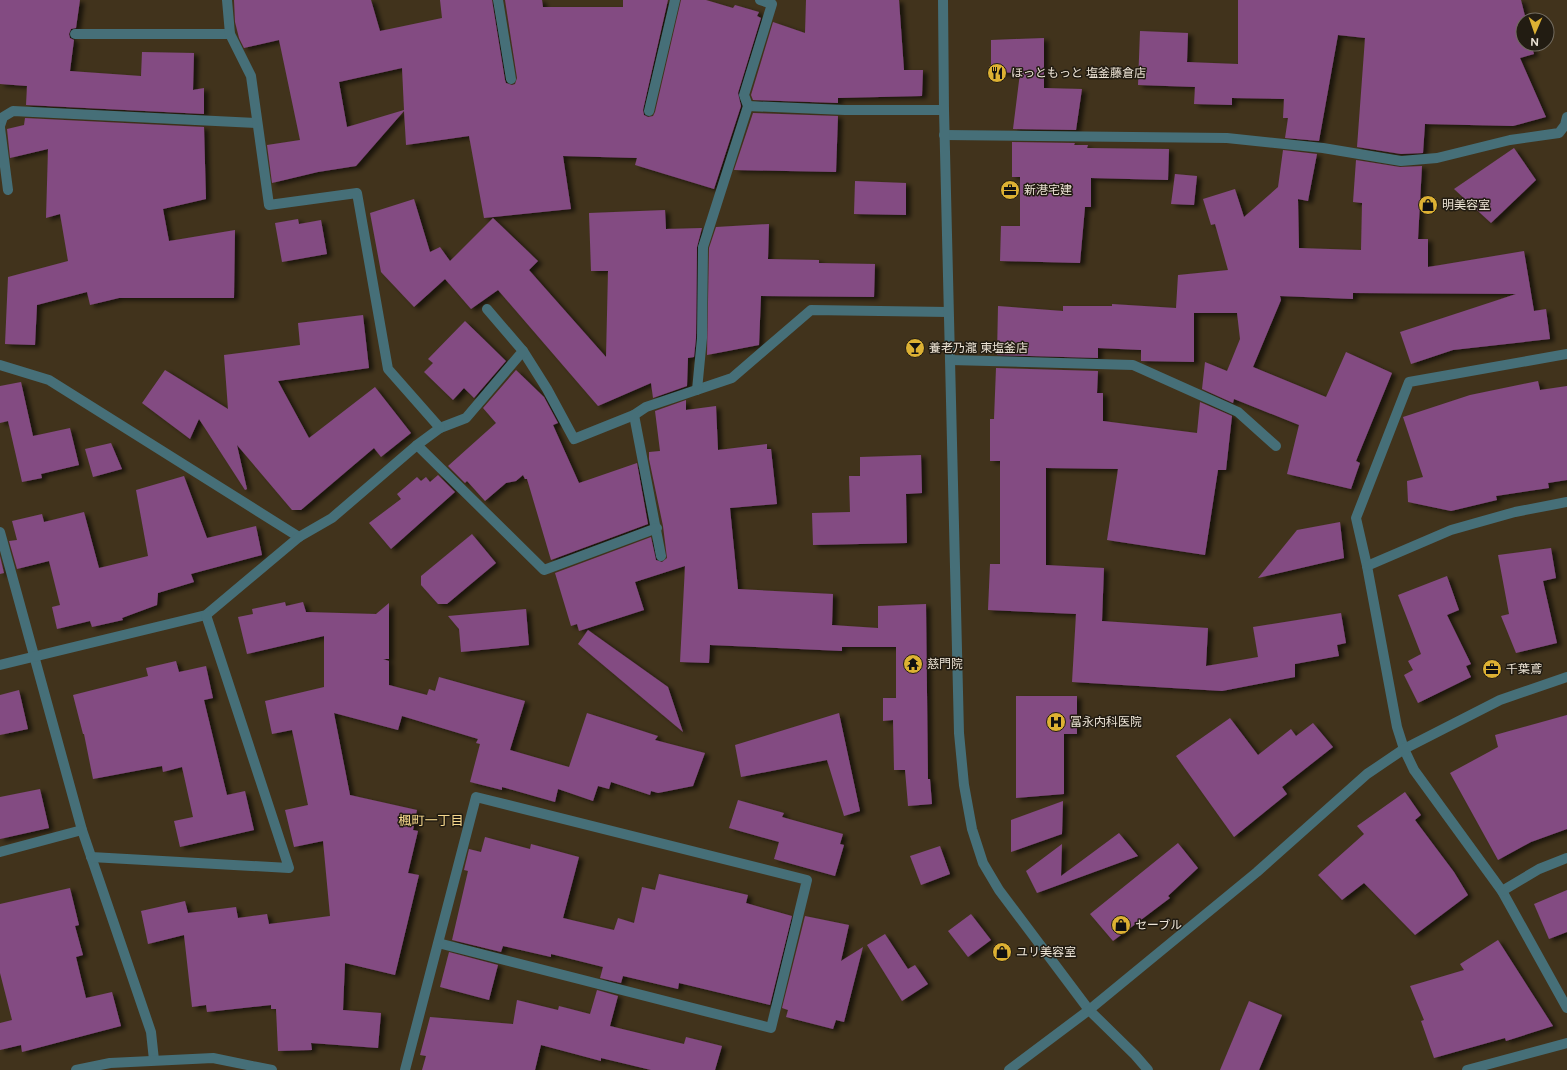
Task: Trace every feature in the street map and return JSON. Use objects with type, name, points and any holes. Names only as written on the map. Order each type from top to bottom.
[{"type":"street","points":[[227,0],[230,34],[251,76],[269,205],[357,193],[388,369],[440,428]]},
{"type":"street","points":[[498,0],[511,79]]},
{"type":"street","points":[[649,111],[675,0]]},
{"type":"street","points":[[697,390],[702,338],[703,247],[748,106],[744,95],[772,4],[760,0]]},
{"type":"street","points":[[943,0],[944,135],[959,733],[964,785],[972,828],[983,863],[999,890],[1089,1010],[1135,1055],[1148,1070]]},
{"type":"street","points":[[75,34],[230,34]]},
{"type":"street","points":[[748,106],[845,110],[944,110]]},
{"type":"street","points":[[8,190],[0,127],[3,117],[13,111],[257,122]]},
{"type":"street","points":[[944,135],[1227,138],[1322,148],[1400,161],[1438,158],[1510,140],[1559,133],[1565,125],[1567,117]]},
{"type":"street","points":[[487,309],[523,351],[547,389],[574,439],[634,415],[646,407],[732,378],[811,310],[948,312]]},
{"type":"street","points":[[0,665],[206,615],[299,538],[332,518],[417,445],[440,428],[466,418],[523,351]]},
{"type":"street","points":[[1567,354],[1409,382],[1356,518],[1367,566],[1397,727],[1404,749],[1414,770],[1502,891],[1567,1008]]},
{"type":"street","points":[[950,360],[1133,365],[1238,412],[1276,446]]},
{"type":"street","points":[[0,365],[49,380],[299,538]]},
{"type":"street","points":[[634,415],[657,528],[661,556]]},
{"type":"street","points":[[417,445],[544,570],[657,528]]},
{"type":"street","points":[[1367,566],[1451,530],[1515,512],[1567,502]]},
{"type":"street","points":[[0,532],[82,830],[151,1032],[154,1060]]},
{"type":"street","points":[[91,857],[288,868],[206,615]]},
{"type":"street","points":[[1009,1070],[1089,1010],[1257,872],[1367,774],[1404,749],[1500,700],[1567,677]]},
{"type":"street","points":[[405,1070],[438,943],[476,797],[807,880],[771,1028],[438,943]]},
{"type":"street","points":[[0,852],[82,830]]},
{"type":"street","points":[[1502,891],[1539,869],[1567,858]]},
{"type":"street","points":[[1467,1070],[1567,1042]]},
{"type":"street","points":[[76,1070],[110,1063],[213,1058],[272,1070]]},
{"type":"building","points":[[0,0],[80,0],[76,28],[71,29],[69,34],[70,38],[74,40],[70,71],[141,76],[142,52],[194,53],[193,90],[204,88],[204,114],[26,105],[27,86],[0,84]]},
{"type":"building","points":[[234,0],[371,0],[380,31],[442,18],[440,0],[492,0],[505,80],[506,83],[512,85],[515,84],[517,78],[505,0],[542,0],[543,7],[623,7],[623,0],[668,0],[643,110],[644,115],[648,117],[653,116],[655,112],[681,0],[706,0],[733,8],[735,5],[759,12],[757,16],[761,18],[738,93],[741,106],[714,189],[635,165],[637,158],[563,156],[571,209],[484,218],[469,136],[406,145],[404,111],[356,166],[318,172],[272,183],[267,145],[300,140],[279,40],[244,48],[239,38],[235,22]],"holes":[[[402,68],[404,110],[347,127],[339,82]]]},
{"type":"building","points":[[806,0],[899,0],[904,70],[923,70],[922,96],[838,98],[838,103],[753,100],[751,95],[773,22],[805,33]]},
{"type":"building","points":[[1238,0],[1521,0],[1524,12],[1515,12],[1515,52],[1533,52],[1534,54],[1520,58],[1546,117],[1513,126],[1425,124],[1423,153],[1401,154],[1357,147],[1365,38],[1338,35],[1319,141],[1285,138],[1288,118],[1283,118],[1284,99],[1232,98],[1232,105],[1194,104],[1195,87],[1138,85],[1140,31],[1188,33],[1187,62],[1238,64]]},
{"type":"building","points":[[1044,38],[1044,88],[1082,89],[1076,130],[1013,129],[1020,73],[991,72],[991,40]]},
{"type":"building","points":[[753,113],[838,116],[836,172],[734,170]]},
{"type":"building","points":[[25,118],[204,127],[206,199],[163,209],[169,241],[235,230],[234,298],[119,298],[90,305],[87,292],[37,305],[35,345],[5,344],[8,277],[68,261],[60,214],[46,218],[48,149],[10,158],[7,129],[24,125]]},
{"type":"building","points":[[1012,142],[1075,143],[1074,145],[1088,145],[1087,148],[1169,149],[1168,180],[1091,178],[1091,207],[1085,207],[1080,263],[1000,261],[1001,226],[1020,226],[1020,177],[1012,177]]},
{"type":"building","points":[[1514,148],[1536,180],[1491,223],[1454,189]]},
{"type":"building","points":[[1283,150],[1317,154],[1308,201],[1298,199],[1299,248],[1361,250],[1362,203],[1353,202],[1356,160],[1400,167],[1422,166],[1418,239],[1428,239],[1428,267],[1524,251],[1534,311],[1546,309],[1550,339],[1453,350],[1411,364],[1400,332],[1516,294],[1353,293],[1353,299],[1280,296],[1281,300],[1253,367],[1326,397],[1346,352],[1392,373],[1356,461],[1360,463],[1351,489],[1287,474],[1299,425],[1234,399],[1233,403],[1202,389],[1205,362],[1227,371],[1240,339],[1237,313],[1194,313],[1194,362],[1141,361],[1141,350],[1098,348],[1098,358],[997,355],[998,306],[1063,311],[1063,306],[1112,306],[1112,304],[1176,308],[1178,275],[1228,270],[1215,224],[1211,225],[1203,199],[1235,189],[1244,217],[1278,187]]},
{"type":"building","points":[[1175,174],[1197,176],[1194,205],[1171,204]]},
{"type":"building","points":[[855,181],[906,183],[906,215],[854,214]]},
{"type":"building","points":[[414,199],[430,252],[440,247],[450,261],[493,218],[538,261],[529,270],[606,357],[608,271],[591,271],[589,213],[665,210],[666,229],[702,228],[697,247],[696,338],[694,357],[688,358],[687,386],[653,398],[651,383],[598,406],[498,290],[471,309],[445,279],[414,307],[381,272],[370,213]]},
{"type":"building","points":[[298,219],[299,224],[321,220],[327,254],[282,262],[275,223]]},
{"type":"building","points":[[769,224],[768,259],[819,260],[819,263],[875,264],[874,297],[761,296],[759,345],[707,355],[709,248],[716,227]]},
{"type":"building","points":[[363,315],[369,368],[278,381],[309,438],[375,387],[411,433],[381,457],[374,448],[301,510],[292,510],[237,445],[247,489],[245,490],[199,419],[190,439],[142,403],[165,370],[228,409],[224,355],[300,345],[298,323]]},
{"type":"building","points":[[465,321],[506,361],[474,398],[464,388],[453,400],[424,372],[433,363],[428,359]]},
{"type":"building","points":[[996,368],[1098,371],[1097,393],[1103,393],[1103,421],[1197,433],[1200,402],[1232,416],[1226,470],[1218,470],[1205,555],[1107,540],[1118,469],[1046,468],[1046,565],[1104,568],[1102,621],[1208,628],[1206,666],[1258,657],[1253,627],[1341,613],[1346,643],[1337,645],[1339,656],[1295,664],[1295,677],[1222,691],[1072,682],[1076,614],[988,610],[990,564],[1000,564],[1000,461],[990,461],[990,419],[994,419]]},
{"type":"building","points":[[516,370],[544,397],[558,423],[553,425],[579,483],[637,463],[648,524],[551,560],[527,479],[525,479],[523,475],[516,481],[506,483],[485,501],[467,481],[465,483],[448,466],[496,423],[483,408]]},
{"type":"building","points":[[1538,381],[1540,390],[1567,386],[1567,480],[1548,483],[1549,488],[1496,496],[1497,500],[1451,511],[1408,502],[1407,481],[1423,477],[1403,417],[1470,395]]},
{"type":"building","points":[[21,382],[33,436],[70,428],[79,465],[41,474],[42,478],[22,482],[8,421],[0,423],[0,386]]},
{"type":"building","points":[[686,400],[686,410],[716,406],[718,450],[767,444],[767,449],[771,449],[777,504],[730,508],[738,589],[833,594],[832,625],[878,628],[878,606],[926,604],[928,779],[930,779],[932,804],[908,806],[905,770],[894,770],[893,720],[883,721],[883,698],[896,698],[896,647],[842,647],[842,651],[710,645],[709,663],[680,662],[685,566],[635,582],[644,610],[579,631],[577,624],[571,626],[555,573],[651,537],[656,560],[662,562],[667,558],[663,526],[649,459],[649,452],[660,451],[655,411]]},
{"type":"building","points":[[111,443],[122,469],[93,477],[85,449]]},
{"type":"building","points":[[921,455],[922,493],[906,494],[907,543],[813,545],[812,513],[850,512],[849,476],[860,476],[860,457]]},
{"type":"building","points":[[438,475],[455,492],[391,549],[369,523],[401,499],[397,494],[417,477],[421,481],[426,477],[430,482]]},
{"type":"building","points":[[184,476],[207,538],[256,526],[262,555],[191,574],[194,582],[158,593],[157,605],[122,618],[123,620],[92,627],[90,621],[57,629],[52,607],[60,605],[49,561],[17,569],[9,541],[17,540],[12,521],[42,514],[44,522],[84,512],[99,568],[148,556],[136,490]]},
{"type":"building","points":[[1340,522],[1344,558],[1258,578],[1297,530]]},
{"type":"building","points":[[472,534],[496,563],[447,604],[438,604],[421,585],[421,576]]},
{"type":"building","points":[[1551,548],[1556,578],[1543,581],[1557,643],[1516,653],[1501,616],[1509,614],[1498,555]]},
{"type":"building","points":[[0,556],[4,573],[0,574]]},
{"type":"building","points":[[1447,576],[1459,610],[1447,615],[1471,664],[1466,666],[1471,677],[1418,703],[1404,675],[1413,670],[1408,661],[1421,654],[1398,595]]},
{"type":"building","points":[[285,602],[286,606],[303,602],[306,612],[376,614],[389,603],[389,659],[383,659],[389,661],[389,685],[427,695],[429,689],[435,691],[439,677],[525,701],[510,750],[569,767],[587,713],[658,736],[655,740],[705,753],[693,786],[658,793],[651,791],[650,795],[611,782],[609,789],[598,786],[593,801],[558,789],[555,802],[502,787],[502,790],[470,782],[480,744],[476,743],[478,739],[402,716],[398,730],[334,713],[350,795],[417,810],[413,830],[418,831],[408,873],[419,875],[395,975],[345,963],[343,1010],[381,1013],[378,1048],[311,1043],[312,1050],[278,1051],[276,1009],[271,1009],[271,1005],[207,1012],[206,1005],[192,1007],[184,935],[148,944],[141,911],[185,901],[188,913],[236,907],[238,918],[267,914],[269,924],[330,916],[323,841],[294,847],[285,810],[308,805],[292,730],[272,734],[265,701],[324,687],[324,636],[247,654],[238,617],[253,614],[252,609]]},
{"type":"building","points":[[526,609],[529,645],[461,652],[459,629],[448,616]]},
{"type":"building","points":[[588,630],[668,687],[683,732],[578,644]]},
{"type":"building","points":[[176,661],[179,672],[206,666],[213,698],[204,700],[227,795],[245,791],[254,830],[180,847],[174,821],[193,817],[182,767],[163,772],[162,766],[93,779],[84,734],[73,695],[148,676],[146,668]]},
{"type":"building","points":[[19,690],[28,729],[0,735],[0,695]]},
{"type":"building","points":[[1016,696],[1077,696],[1077,734],[1064,734],[1064,794],[1016,798]]},
{"type":"building","points":[[839,713],[860,811],[844,816],[827,760],[741,777],[735,745]]},
{"type":"building","points":[[1567,715],[1567,829],[1531,842],[1498,860],[1450,773],[1498,747],[1495,735]]},
{"type":"building","points":[[1230,718],[1258,755],[1291,729],[1296,736],[1313,723],[1333,747],[1282,787],[1287,794],[1234,837],[1176,756]]},
{"type":"building","points":[[40,789],[49,828],[0,839],[0,797]]},
{"type":"building","points":[[1405,792],[1421,815],[1415,820],[1454,872],[1468,895],[1415,935],[1364,883],[1342,900],[1318,875],[1364,834],[1357,826]]},
{"type":"building","points":[[738,800],[784,813],[782,817],[843,834],[840,844],[844,845],[835,876],[774,859],[779,842],[729,828]]},
{"type":"building","points":[[1063,801],[1062,834],[1011,852],[1011,820]]},
{"type":"building","points":[[1119,833],[1138,856],[1037,893],[1026,871],[1062,844],[1061,876]]},
{"type":"building","points":[[485,837],[530,849],[531,844],[579,857],[563,918],[614,930],[618,918],[634,923],[642,887],[655,890],[659,874],[748,895],[746,903],[792,916],[770,1005],[679,983],[678,989],[623,976],[621,983],[600,978],[603,967],[551,954],[551,957],[503,946],[501,952],[452,940],[468,871],[464,870],[469,849],[481,852]]},
{"type":"building","points":[[1178,843],[1198,868],[1168,896],[1170,898],[1113,941],[1090,914]]},
{"type":"building","points":[[940,846],[950,874],[921,885],[910,856]]},
{"type":"building","points":[[70,888],[79,925],[75,926],[83,955],[76,957],[86,998],[112,992],[121,1026],[22,1052],[21,1045],[0,1050],[0,1023],[12,1020],[0,973],[0,904]]},
{"type":"building","points":[[1567,890],[1567,932],[1549,939],[1534,904]]},
{"type":"building","points":[[971,914],[991,940],[968,957],[948,931]]},
{"type":"building","points":[[805,916],[849,925],[841,961],[863,947],[844,1022],[836,1020],[833,1029],[786,1017],[788,1010],[782,1008]]},
{"type":"building","points":[[885,934],[908,969],[915,965],[928,984],[902,1001],[867,945]]},
{"type":"building","points":[[1498,940],[1553,1026],[1506,1041],[1505,1038],[1434,1058],[1421,1021],[1424,1020],[1410,986],[1464,970],[1460,964]]},
{"type":"building","points":[[449,952],[498,965],[489,1000],[440,987]]},
{"type":"building","points":[[597,990],[618,996],[610,1026],[684,1044],[686,1037],[722,1046],[715,1070],[651,1070],[601,1058],[601,1061],[541,1045],[535,1070],[422,1070],[426,1056],[420,1055],[430,1017],[513,1024],[517,1000],[558,1010],[559,1006],[590,1014]]},
{"type":"building","points":[[1249,1001],[1282,1015],[1259,1070],[1220,1070]]},
{"type":"place","name":"ほっともっと 塩釜藤倉店","points":[[997,73]]},
{"type":"place","name":"新港宅建","points":[[1010,190]]},
{"type":"place","name":"明美容室","points":[[1428,205]]},
{"type":"place","name":"養老乃瀧 東塩釜店","points":[[915,348]]},
{"type":"place","name":"慈門院","points":[[913,664]]},
{"type":"place","name":"千葉鳶","points":[[1492,669]]},
{"type":"place","name":"冨永内科医院","points":[[1056,722]]},
{"type":"place","name":"セーブル","points":[[1121,925]]},
{"type":"place","name":"ユリ美容室","points":[[1002,952]]},
{"type":"district","name":"楓町一丁目","points":[[431,820]]}]
